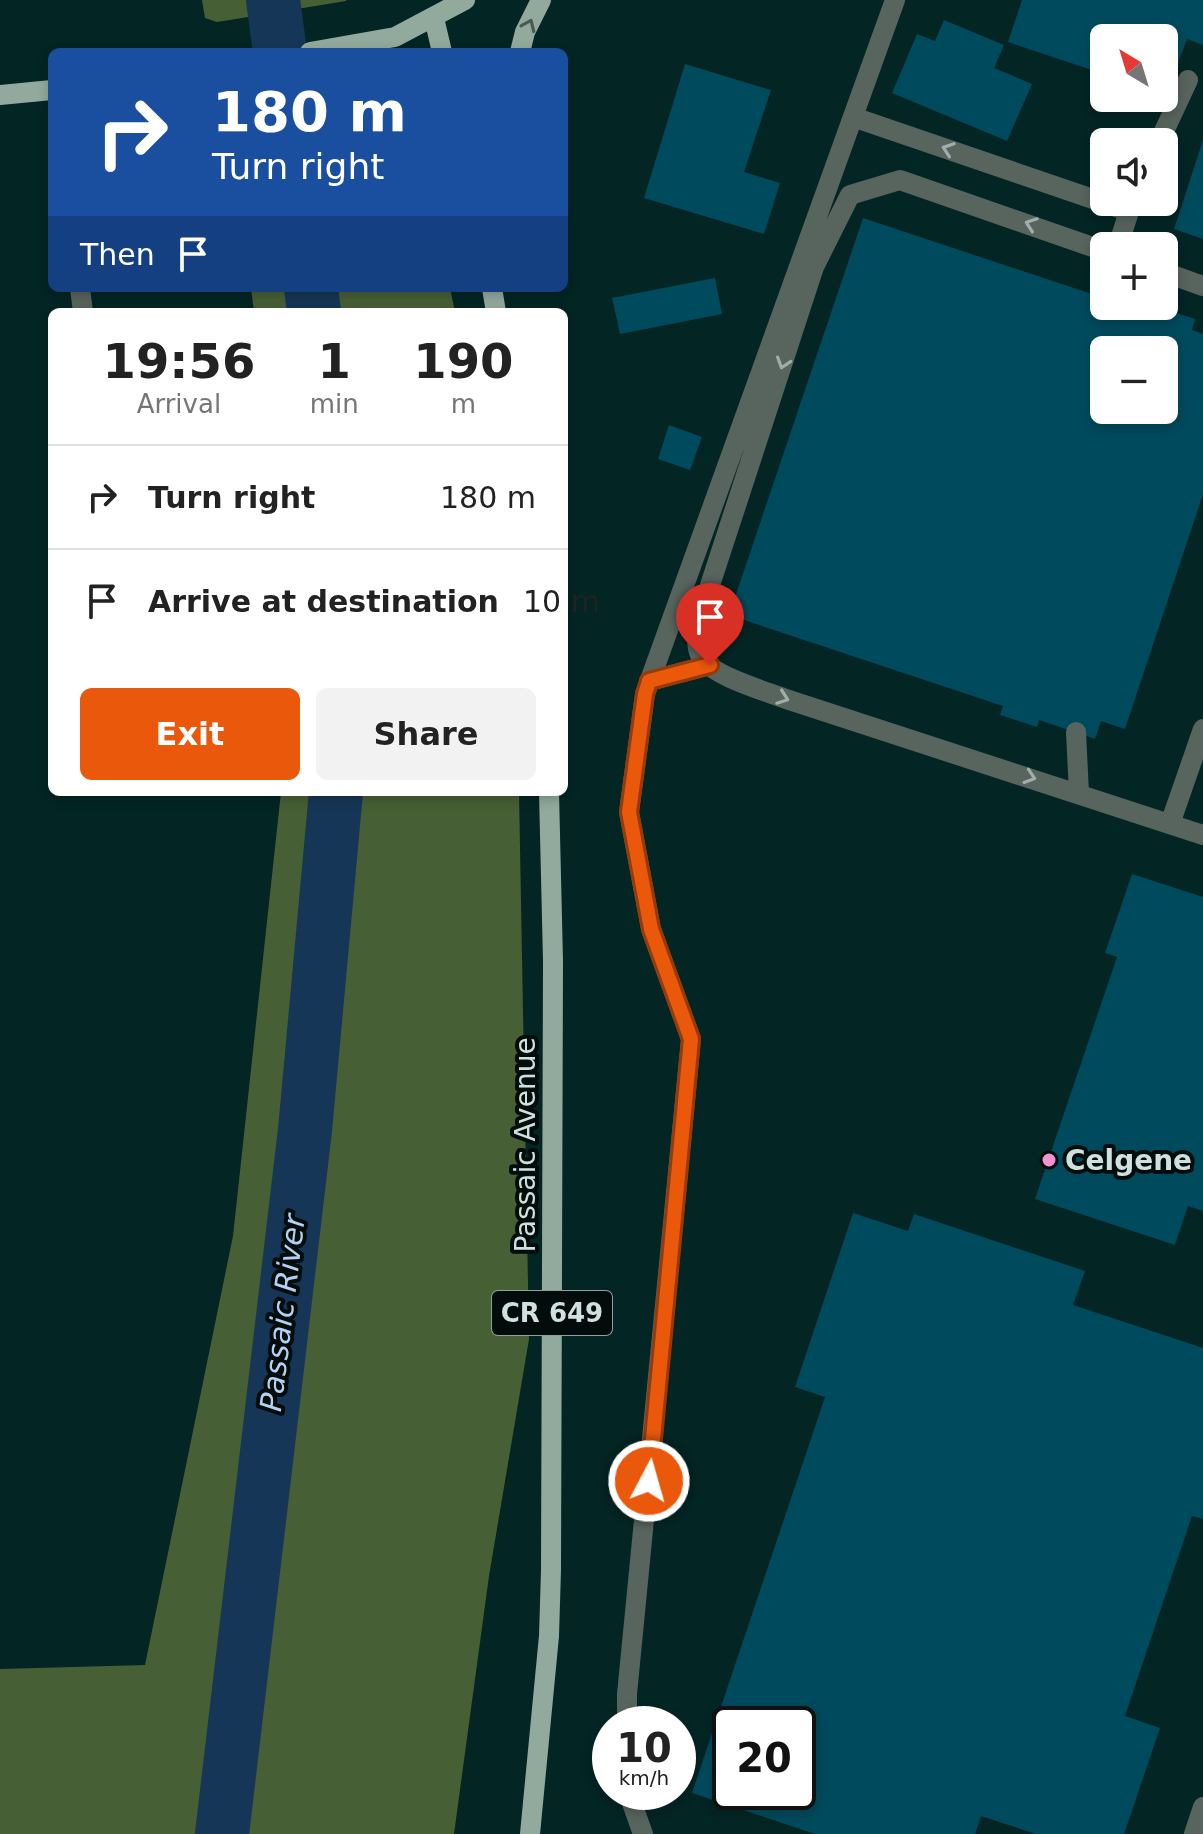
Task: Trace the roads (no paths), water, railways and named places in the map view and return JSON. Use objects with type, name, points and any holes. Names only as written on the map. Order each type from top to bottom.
[{"type":"main road","points":[[333,48],[395,37],[433,9],[465,0]]},
{"type":"main road","points":[[521,48],[525,32],[541,0]]},
{"type":"main road","points":[[433,9],[441,48]]},
{"type":"main road","points":[[0,95],[48,91]]},
{"type":"main road","name":"Passaic Avenue","points":[[530,1834],[549,1636],[551,1570],[553,961],[549,796]]},
{"type":"lane","points":[[628,1706],[691,1039],[651,929],[629,812],[645,694],[895,0]]},
{"type":"lane","points":[[1166,128],[1188,80]]},
{"type":"lane","points":[[853,117],[1090,193]]},
{"type":"lane","points":[[1090,246],[900,180],[850,195],[814,267],[697,625],[697,640],[701,658],[720,672],[786,699],[1203,835]]},
{"type":"lane","points":[[1178,277],[1203,286]]},
{"type":"lane","points":[[649,681],[710,665]]},
{"type":"lane","points":[[1170,824],[1203,729]]},
{"type":"lane","points":[[1076,732],[1079,793]]},
{"type":"lane","points":[[1194,1834],[1203,1807]]},
{"type":"lane","points":[[634,1810],[643,1834]]},
{"type":"waterway","name":"Passaic River","points":[[273,0],[279,48]]},
{"type":"waterway","name":"Passaic River","points":[[312,292],[314,308]]},
{"type":"waterway","name":"Passaic River","points":[[222,1834],[305,1130],[336,796]]},
{"type":"place","name":"Celgene","points":[[1049,1160]]}]
